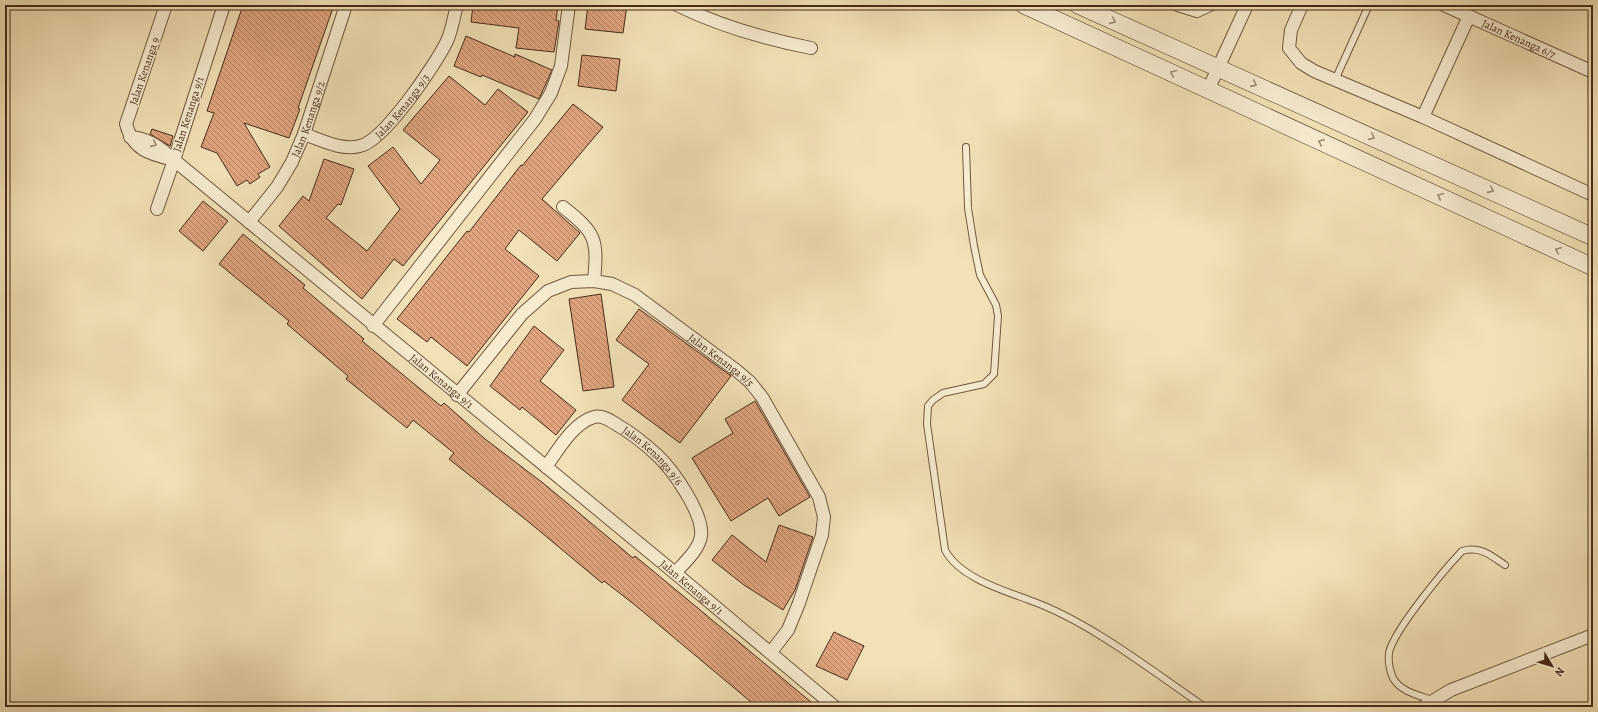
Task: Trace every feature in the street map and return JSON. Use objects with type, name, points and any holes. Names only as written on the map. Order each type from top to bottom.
[{"type":"street","name":"Jalan Kenanga 9","points":[[166,5],[126,124],[130,137],[140,138],[161,147],[174,160]]},
{"type":"street","name":"Jalan Kenanga 9/1","points":[[224,5],[174,160],[373,326],[676,573],[835,707]]},
{"type":"street","name":"Jalan Kenanga 9/2","points":[[249,222],[277,187],[292,162],[304,134],[346,5]]},
{"type":"street","name":"Jalan Kenanga 9/3","points":[[304,134],[345,148],[361,146],[379,133],[404,105],[431,69],[448,39],[457,5]]},
{"type":"street","points":[[373,326],[535,118],[551,93],[561,66],[566,41],[569,5]]},
{"type":"street","points":[[677,5],[694,13],[770,40],[811,48]]},
{"type":"street","points":[[1024,5],[1593,266]]},
{"type":"street","points":[[1078,5],[1593,237]]},
{"type":"street","points":[[1178,5],[1197,11],[1210,5]]},
{"type":"street","points":[[1208,90],[1247,5]]},
{"type":"street","points":[[1302,5],[1290,30],[1289,48],[1302,63],[1335,80],[1423,117],[1593,195]]},
{"type":"street","name":"Jalan Kenanga 6/7","points":[[1444,5],[1593,72]]},
{"type":"street","points":[[1423,117],[1469,16]]},
{"type":"street","points":[[157,209],[174,160]]},
{"type":"street","points":[[563,206],[586,225],[594,238],[597,254],[594,281]]},
{"type":"street","name":"Jalan Kenanga 9/5","points":[[457,395],[522,314],[548,291],[571,282],[594,281],[612,284],[635,295],[736,370],[750,382],[762,397],[819,497],[824,517],[822,535],[799,603],[788,630],[770,652]]},
{"type":"street","name":"Jalan Kenanga 9/6","points":[[546,467],[573,432],[584,422],[595,417],[605,418],[634,435],[658,456],[682,486],[699,518],[701,536],[694,551],[676,573]]},
{"type":"street","points":[[1428,704],[1451,690],[1593,635]]},
{"type":"lane","points":[[1335,80],[1369,5]]},
{"type":"lane","points":[[966,147],[968,208],[980,275],[996,305],[998,316],[994,374],[984,384],[943,393],[933,400],[928,406],[927,424],[945,550],[950,559],[978,579],[1005,592],[1052,608],[1100,636],[1205,707]]},
{"type":"lane","points":[[1428,704],[1408,692],[1393,678],[1389,665],[1389,653],[1399,632],[1415,609],[1462,551],[1473,548],[1487,553],[1505,565]]},
{"type":"building","points":[[243,5],[334,5],[289,138],[244,123],[270,167],[258,174],[260,177],[250,184],[247,180],[237,186],[217,153],[201,147],[214,113],[207,111]]},
{"type":"building","points":[[473,5],[558,5],[556,20],[559,21],[554,52],[516,48],[519,28],[471,22]]},
{"type":"building","points":[[588,5],[627,5],[623,33],[585,29]]},
{"type":"building","points":[[466,36],[515,57],[515,54],[552,70],[539,99],[482,75],[481,77],[454,66]]},
{"type":"building","points":[[582,55],[620,59],[616,91],[578,86]]},
{"type":"building","points":[[449,76],[485,105],[498,89],[528,112],[403,266],[394,259],[362,299],[279,226],[303,196],[309,201],[324,159],[354,169],[341,205],[338,204],[326,218],[367,251],[400,209],[368,166],[393,147],[421,184],[440,160],[403,130]]},
{"type":"building","points":[[573,104],[603,127],[542,199],[580,233],[557,261],[519,230],[505,249],[539,276],[467,366],[431,337],[427,342],[397,319],[467,231],[469,232],[521,165],[522,166]]},
{"type":"building","points":[[152,129],[173,136],[170,146],[150,134]]},
{"type":"building","points":[[203,201],[228,221],[203,251],[179,231]]},
{"type":"building","points":[[243,234],[305,285],[303,288],[364,339],[362,341],[419,388],[441,406],[444,403],[485,439],[543,483],[633,558],[635,556],[817,707],[757,707],[635,605],[604,581],[602,583],[530,523],[449,459],[454,453],[413,420],[407,428],[346,379],[348,376],[287,324],[289,321],[219,264]]},
{"type":"building","points":[[601,294],[614,387],[583,391],[569,299]]},
{"type":"building","points":[[639,309],[731,376],[680,443],[622,400],[649,364],[616,340]]},
{"type":"building","points":[[534,326],[564,350],[540,381],[576,410],[556,435],[522,407],[520,410],[490,386]]},
{"type":"building","points":[[755,401],[810,497],[779,516],[768,498],[731,521],[692,458],[733,433],[725,419]]},
{"type":"building","points":[[779,525],[813,537],[795,590],[783,610],[744,585],[712,560],[732,535],[766,562]]},
{"type":"building","points":[[834,632],[864,646],[847,680],[816,666]]}]
